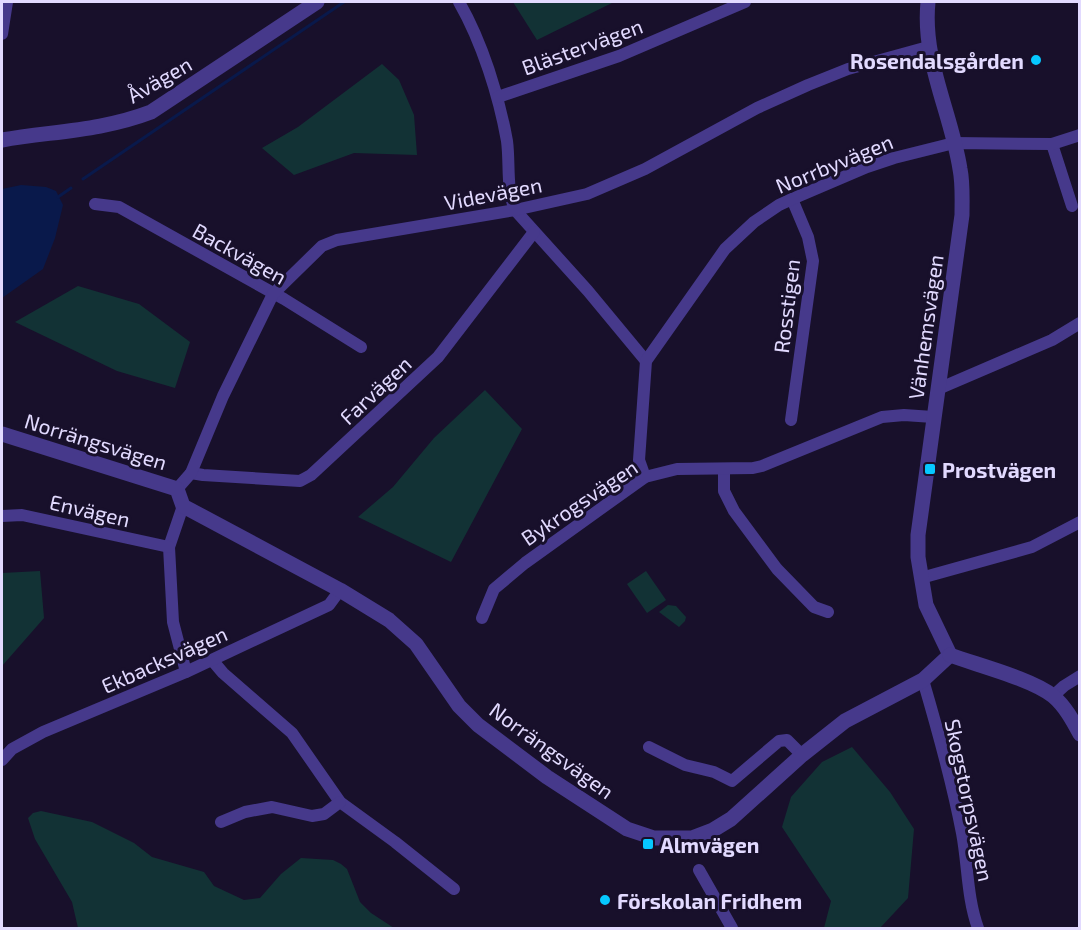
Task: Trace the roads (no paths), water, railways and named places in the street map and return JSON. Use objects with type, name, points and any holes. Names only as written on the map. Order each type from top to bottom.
[{"type":"street","points":[[2,34],[7,2]]},
{"type":"street","name":"Åvägen","points":[[2,140],[79,131],[124,122],[151,112],[317,2]]},
{"type":"street","points":[[459,2],[471,25],[498,97],[507,144],[510,198],[515,210],[588,291],[646,361],[639,460],[645,477]]},
{"type":"street","name":"Blästervägen","points":[[498,97],[619,56],[745,2]]},
{"type":"street","name":"Vänhemsvägen","points":[[928,2],[926,20],[928,47],[960,168],[962,215],[933,417],[918,535],[918,557],[926,605],[950,655]]},
{"type":"street","name":"Videvägen","points":[[177,489],[191,473],[223,396],[273,294],[322,246],[337,240],[515,210],[587,194],[645,169],[757,108],[808,85],[848,69],[928,47]]},
{"type":"street","name":"Norrbyvägen","points":[[646,361],[725,249],[754,222],[792,199],[867,167],[954,142],[1052,144],[1080,135]]},
{"type":"street","points":[[1052,144],[1072,206]]},
{"type":"street","name":"Rosstigen","points":[[791,420],[813,261],[808,237],[792,199]]},
{"type":"street","name":"Backvägen","points":[[95,204],[119,207],[273,294],[361,347]]},
{"type":"street","name":"Farvägen","points":[[191,473],[300,481],[311,475],[438,357],[534,232]]},
{"type":"street","points":[[938,389],[1052,340],[1080,323]]},
{"type":"street","name":"Bykrogsvägen","points":[[482,618],[494,589],[525,563],[645,477],[677,469],[762,466],[882,417],[904,415],[933,417]]},
{"type":"street","name":"Norrängsvägen","points":[[2,434],[177,489],[183,506],[340,590],[389,620],[416,644],[459,706],[478,725],[547,777],[636,834],[654,838],[680,839],[713,830],[730,819],[802,755],[845,721],[923,680],[950,655]]},
{"type":"street","points":[[724,469],[724,491],[734,511],[777,568],[814,607],[828,612]]},
{"type":"street","points":[[183,506],[169,547],[173,622],[186,672]]},
{"type":"street","name":"Envägen","points":[[2,516],[22,515],[169,547]]},
{"type":"street","points":[[921,578],[1032,547],[1080,522]]},
{"type":"street","name":"Ekbacksvägen","points":[[2,760],[12,749],[43,732],[186,672],[329,605],[340,590]]},
{"type":"street","points":[[950,655],[1028,683],[1053,696],[1080,734]]},
{"type":"street","points":[[212,660],[223,673],[292,732],[340,802],[454,889]]},
{"type":"street","points":[[1053,696],[1080,676]]},
{"type":"street","name":"Skogstorpsvägen","points":[[923,680],[948,767],[962,836],[971,905],[978,928]]},
{"type":"street","points":[[649,747],[686,765],[714,772],[732,781],[779,741],[787,740],[802,755]]},
{"type":"street","points":[[222,822],[245,812],[272,807],[312,816],[324,814],[340,802]]},
{"type":"street","points":[[699,870],[732,928]]},
{"type":"water","points":[[21,185],[46,187],[56,191],[63,205],[55,238],[43,269],[2,298],[2,189]]},
{"type":"waterway","points":[[83,179],[344,2]]},
{"type":"waterway","points":[[58,197],[71,188]]},
{"type":"place","name":"Rosendalsgården","points":[[1036,60]]},
{"type":"place","name":"Prostvägen","points":[[930,469]]},
{"type":"place","name":"Almvägen","points":[[648,844]]},
{"type":"place","name":"Förskolan Fridhem","points":[[605,900]]}]
